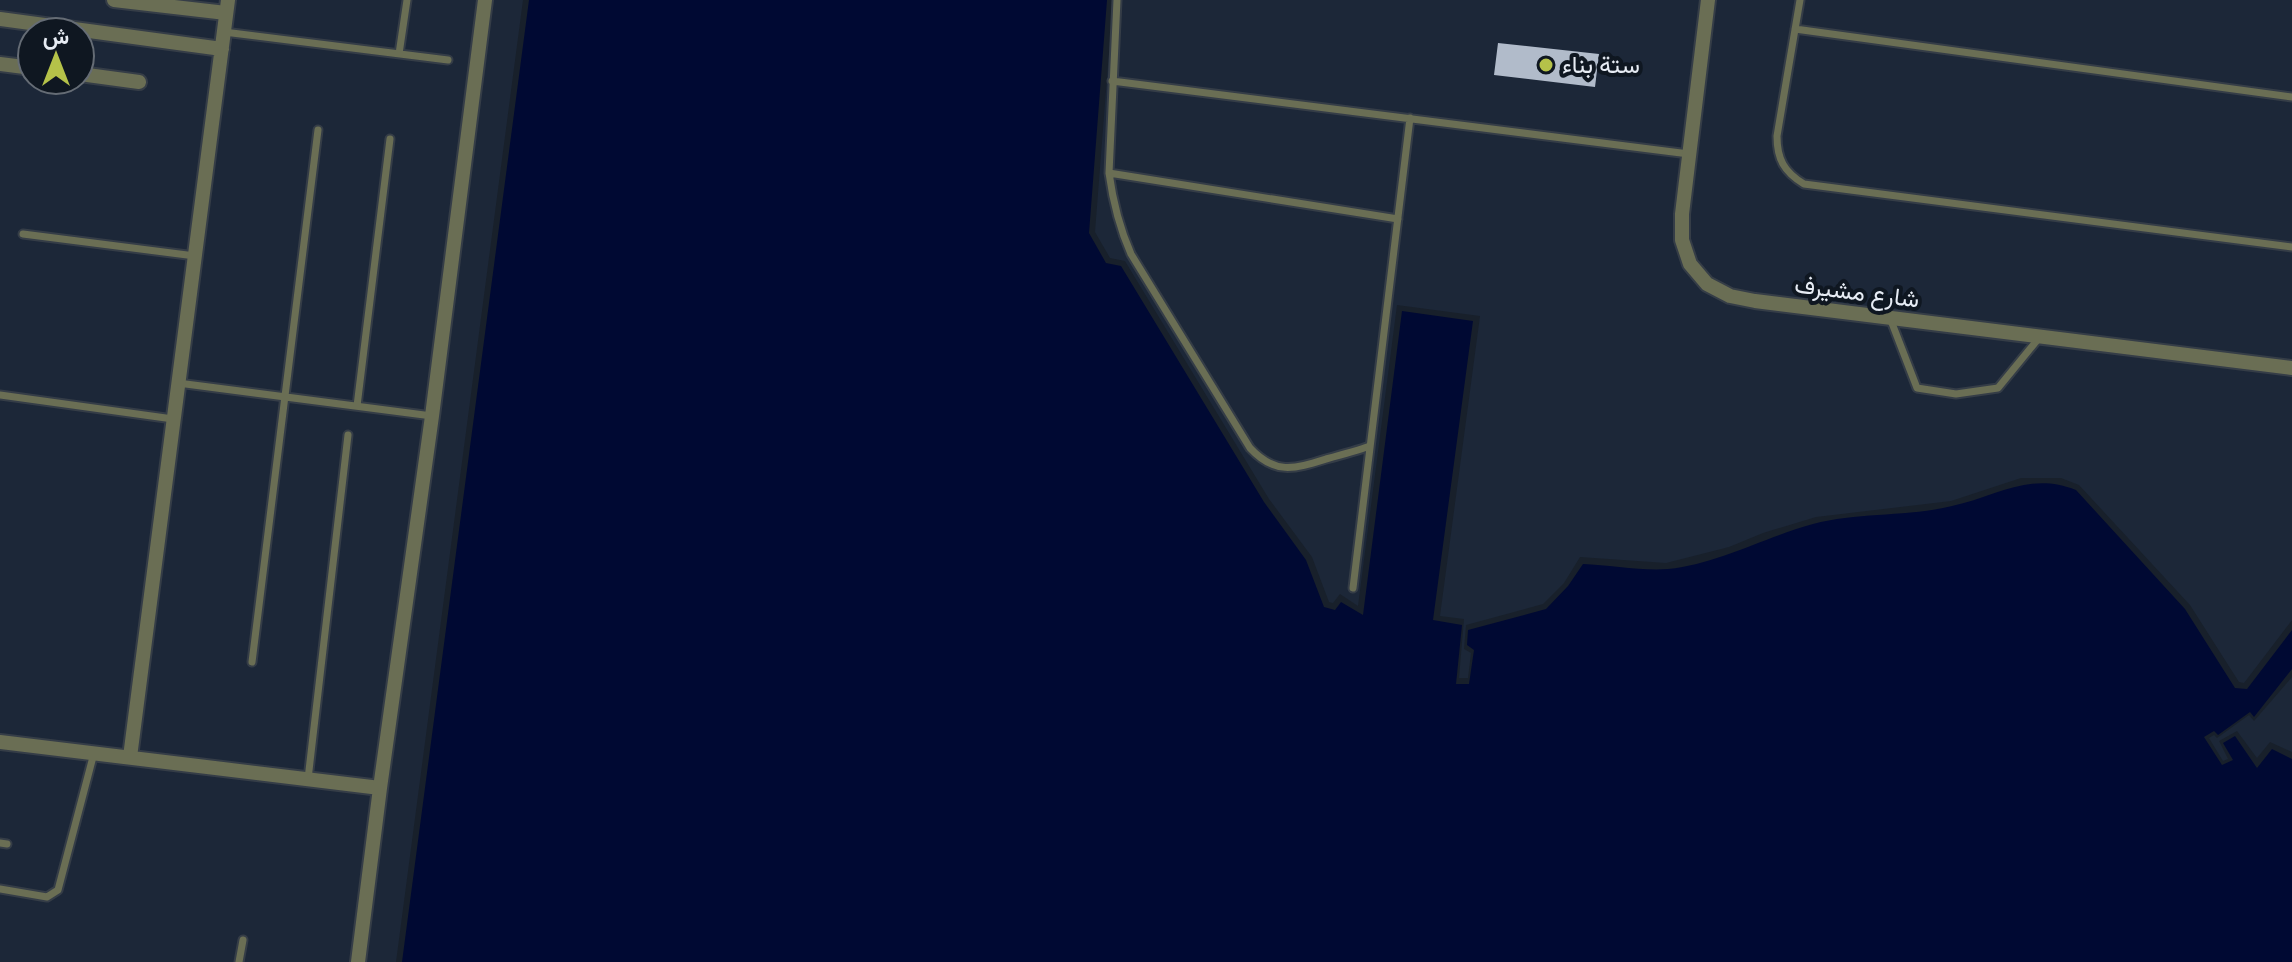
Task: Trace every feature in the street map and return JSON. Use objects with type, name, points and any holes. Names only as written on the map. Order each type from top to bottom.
[{"type":"street","points":[[114,0],[227,7],[130,757]]},
{"type":"street","points":[[358,962],[485,0]]},
{"type":"street","name":"شارع مشيرف","points":[[1708,2],[1682,214],[1682,240],[1690,264],[1707,284],[1730,296],[2292,368]]},
{"type":"street","points":[[0,19],[222,49]]},
{"type":"street","points":[[96,76],[139,82]]},
{"type":"street","points":[[0,742],[380,788]]},
{"type":"lane","points":[[399,54],[407,0]]},
{"type":"lane","points":[[1117,0],[1109,173],[1116,214],[1131,254],[1250,448],[1260,459],[1286,469],[1370,446]]},
{"type":"lane","points":[[1800,0],[1777,151],[1782,165],[1791,176],[1804,184],[2292,247]]},
{"type":"lane","points":[[1795,29],[2292,97]]},
{"type":"lane","points":[[224,32],[448,60]]},
{"type":"lane","points":[[1112,81],[1689,154]]},
{"type":"lane","points":[[1353,588],[1410,118]]},
{"type":"lane","points":[[252,662],[318,130]]},
{"type":"lane","points":[[357,406],[390,139]]},
{"type":"lane","points":[[1109,173],[1398,219]]},
{"type":"lane","points":[[23,234],[195,256]]},
{"type":"lane","points":[[1890,318],[1917,388],[1956,394],[1998,388],[2040,337]]},
{"type":"lane","points":[[178,383],[432,416]]},
{"type":"lane","points":[[0,395],[173,419]]},
{"type":"lane","points":[[308,779],[348,435]]},
{"type":"lane","points":[[0,889],[47,897],[58,890],[94,753]]},
{"type":"lane","points":[[239,962],[243,940]]},
{"type":"shaded area","points":[[0,0],[523,0],[396,962],[0,962]]},
{"type":"shaded area","points":[[1113,0],[2292,0],[2292,620],[2244,683],[2239,682],[2190,605],[2079,485],[2061,478],[2021,478],[1951,501],[1816,517],[1729,547],[1666,563],[1580,557],[1564,583],[1543,604],[1466,625],[1464,649],[1471,653],[1468,678],[1459,678],[1464,619],[1440,616],[1480,316],[1397,305],[1358,606],[1340,594],[1333,603],[1329,602],[1312,557],[1269,499],[1125,261],[1110,258],[1095,232]]},
{"type":"shaded area","points":[[2292,677],[2292,752],[2270,742],[2257,758],[2237,731],[2219,741],[2228,759],[2223,761],[2209,738],[2214,735],[2217,738],[2249,715],[2254,721]]},
{"type":"water","points":[[529,0],[1107,0],[1089,233],[1106,263],[1121,266],[1264,502],[1306,560],[1324,607],[1335,610],[1341,602],[1363,615],[1402,311],[1473,321],[1433,620],[1462,625],[1456,684],[1469,684],[1474,650],[1467,645],[1468,630],[1546,609],[1583,564],[1668,569],[1705,562],[1795,529],[1830,520],[1935,509],[2028,484],[2059,485],[2076,490],[2185,609],[2235,688],[2247,689],[2292,630],[2292,669],[2254,717],[2250,712],[2218,735],[2214,731],[2204,737],[2222,765],[2233,760],[2223,743],[2235,736],[2257,768],[2272,749],[2292,759],[2292,962],[402,962]]},
{"type":"building","name":"ستة بناء","points":[[1498,43],[1599,54],[1595,87],[1494,75]]},
{"type":"place","name":"ستة بناء","points":[[1546,65]]}]
